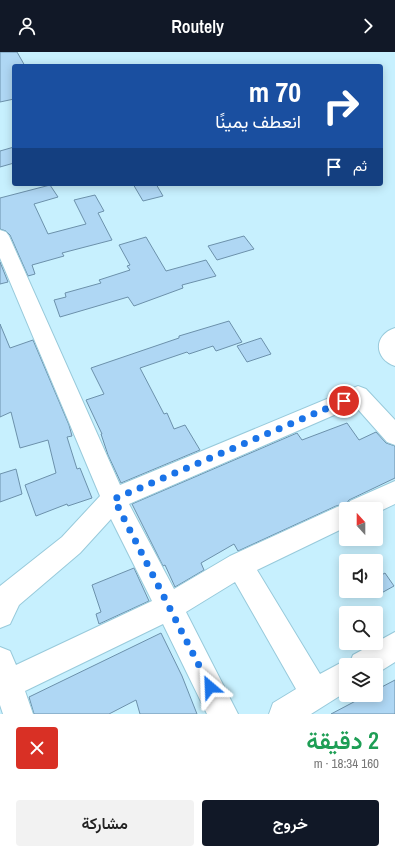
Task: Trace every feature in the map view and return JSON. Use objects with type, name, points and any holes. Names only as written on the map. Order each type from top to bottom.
[{"type":"street","points":[[0,236],[114,499],[223,714]]},
{"type":"street","points":[[395,336],[389,341],[391,354],[395,358]]},
{"type":"street","points":[[0,614],[9,596],[71,545],[114,499],[358,395],[395,435]]},
{"type":"street","points":[[374,502],[395,492]]},
{"type":"street","points":[[18,714],[4,673],[170,607],[239,565],[339,518]]},
{"type":"street","points":[[239,565],[315,693]]},
{"type":"street","points":[[375,658],[395,646]]},
{"type":"street","points":[[284,714],[339,679]]},
{"type":"building","points":[[0,52],[17,52],[24,64],[12,64],[12,99],[0,102]]},
{"type":"building","points":[[12,148],[12,164],[0,167],[0,151]]},
{"type":"building","points":[[51,186],[58,197],[34,204],[48,234],[86,224],[74,200],[95,195],[104,211],[98,213],[112,240],[62,253],[64,256],[32,265],[35,274],[28,276],[10,235],[6,231],[0,229],[0,198]]},
{"type":"building","points":[[134,186],[157,186],[163,196],[143,201]]},
{"type":"building","points":[[244,236],[254,249],[217,260],[208,246]]},
{"type":"building","points":[[146,237],[166,271],[206,260],[216,276],[182,285],[183,288],[134,306],[128,297],[60,317],[54,300],[66,297],[65,293],[101,283],[99,280],[130,270],[127,266],[130,265],[119,245]]},
{"type":"building","points":[[0,262],[8,282],[0,284]]},
{"type":"building","points":[[229,321],[242,342],[216,351],[213,346],[189,354],[187,352],[140,368],[164,414],[167,413],[174,429],[185,425],[200,450],[121,483],[108,455],[102,434],[86,400],[104,394],[91,368],[179,338],[179,336]]},
{"type":"building","points":[[0,324],[10,348],[33,340],[69,425],[72,436],[67,437],[77,469],[80,468],[92,498],[68,506],[67,504],[36,516],[25,485],[56,473],[48,440],[20,448],[11,412],[0,417]]},
{"type":"building","points":[[261,338],[271,354],[247,362],[237,346]]},
{"type":"building","points":[[347,423],[359,440],[376,432],[386,443],[395,446],[395,478],[348,502],[339,502],[339,505],[238,551],[234,544],[201,563],[204,570],[175,587],[165,565],[163,566],[132,504],[297,433],[302,440]]},
{"type":"building","points":[[16,469],[22,494],[0,502],[0,474]]},
{"type":"building","points":[[134,568],[149,601],[99,624],[96,614],[101,612],[92,585]]},
{"type":"building","points":[[385,573],[394,586],[383,592],[383,574]]},
{"type":"building","points":[[161,633],[182,676],[197,714],[140,714],[136,700],[109,714],[34,714],[29,697]]},
{"type":"building","points":[[395,680],[395,714],[331,714],[354,702],[383,702],[383,686]]},
{"type":"route","points":[[210,687],[114,499],[344,401]]}]
